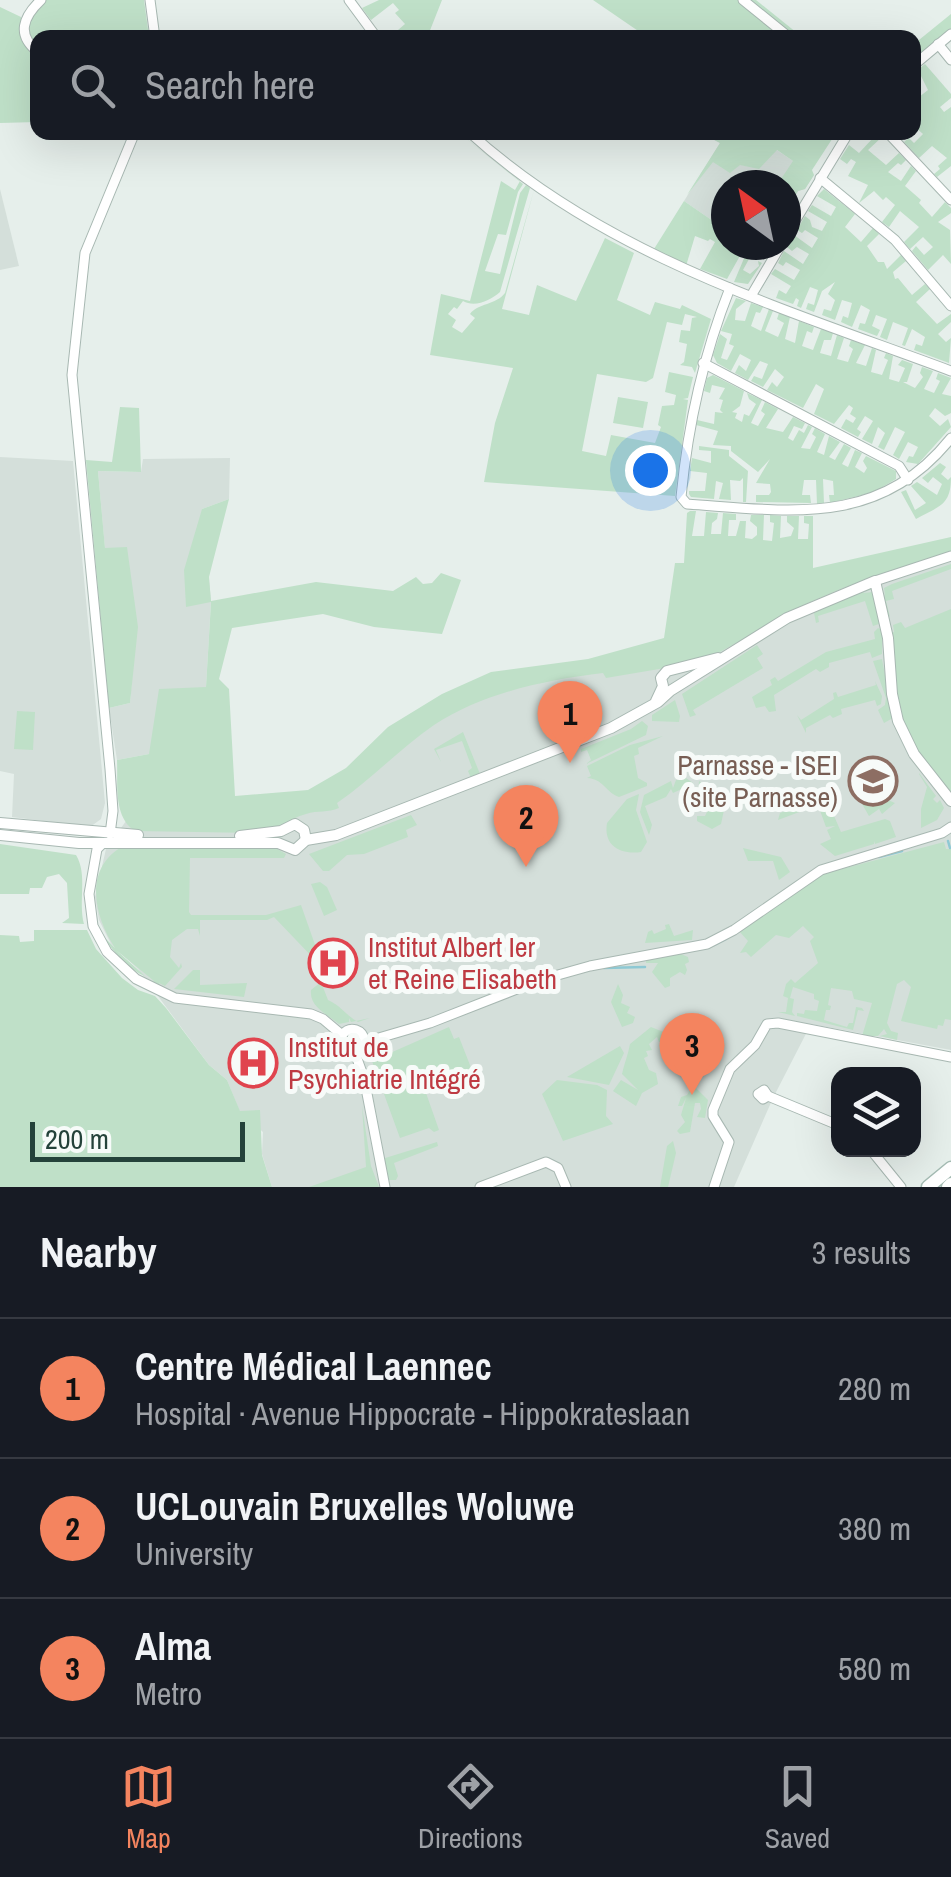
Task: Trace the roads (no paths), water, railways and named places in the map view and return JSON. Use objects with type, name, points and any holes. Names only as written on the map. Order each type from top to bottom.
[{"type":"main road","points":[[928,1187],[951,1168]]},
{"type":"street","points":[[30,45],[24,23],[41,0]]},
{"type":"street","points":[[150,0],[153,30]]},
{"type":"street","points":[[348,0],[371,30]]},
{"type":"street","points":[[744,0],[780,30]]},
{"type":"street","points":[[921,59],[951,34]]},
{"type":"street","points":[[938,44],[951,60]]},
{"type":"street","points":[[132,140],[96,222],[81,273],[72,375],[113,810],[106,838],[97,850],[90,894],[92,926],[107,952],[136,979],[175,998],[311,1014],[342,1035]]},
{"type":"street","points":[[477,140],[585,219],[651,254],[951,371]]},
{"type":"street","points":[[801,210],[844,140]]},
{"type":"street","points":[[895,140],[951,200]]},
{"type":"street","points":[[820,178],[895,240],[951,306]]},
{"type":"street","points":[[751,296],[772,260]]},
{"type":"street","points":[[730,288],[704,363],[686,445],[682,497],[687,504],[822,510],[871,500],[908,480],[950,442]]},
{"type":"street","points":[[704,363],[900,466],[908,480]]},
{"type":"street","points":[[0,835],[282,844],[295,850],[306,840],[336,835],[626,721],[655,703],[667,689],[798,612],[951,556]]},
{"type":"street","points":[[875,581],[888,638],[898,720],[914,754],[951,800]]},
{"type":"street","points":[[667,689],[664,674],[729,654]]},
{"type":"street","points":[[676,671],[681,684]]},
{"type":"street","points":[[926,836],[951,817]]},
{"type":"street","points":[[0,824],[106,838],[245,836],[282,831],[297,824],[304,830],[306,840]]},
{"type":"street","points":[[355,1053],[365,1042],[430,1023],[546,978],[707,944],[821,870],[951,826]]},
{"type":"street","points":[[282,831],[282,844]]},
{"type":"street","points":[[714,1187],[729,1142],[713,1116],[714,1110],[730,1068],[756,1046],[767,1024],[951,1057]]},
{"type":"street","points":[[355,1053],[344,1050],[340,1043],[342,1035],[356,1029],[365,1042]]},
{"type":"street","points":[[355,1053],[364,1078],[385,1187]]},
{"type":"street","points":[[768,1096],[831,1122]]},
{"type":"street","points":[[877,1157],[901,1187]]},
{"type":"street","points":[[480,1187],[546,1162],[558,1168],[566,1187]]},
{"type":"waterway","points":[[948,841],[950,848]]},
{"type":"waterway","points":[[879,857],[902,851]]},
{"type":"waterway","points":[[714,945],[726,939]]},
{"type":"waterway","points":[[604,968],[645,967]]},
{"type":"place","name":"Centre Médical Laennec","points":[[570,763]]},
{"type":"place","name":"Parnasse - ISEI (site Parnasse)","points":[[873,781]]},
{"type":"place","name":"UCLouvain Bruxelles Woluwe","points":[[526,867]]},
{"type":"place","name":"Institut Albert Ier et Reine Elisabeth","points":[[333,963]]},
{"type":"place","name":"Institut de Psychiatrie Intégré","points":[[253,1063]]},
{"type":"place","name":"Alma","points":[[692,1095]]}]
